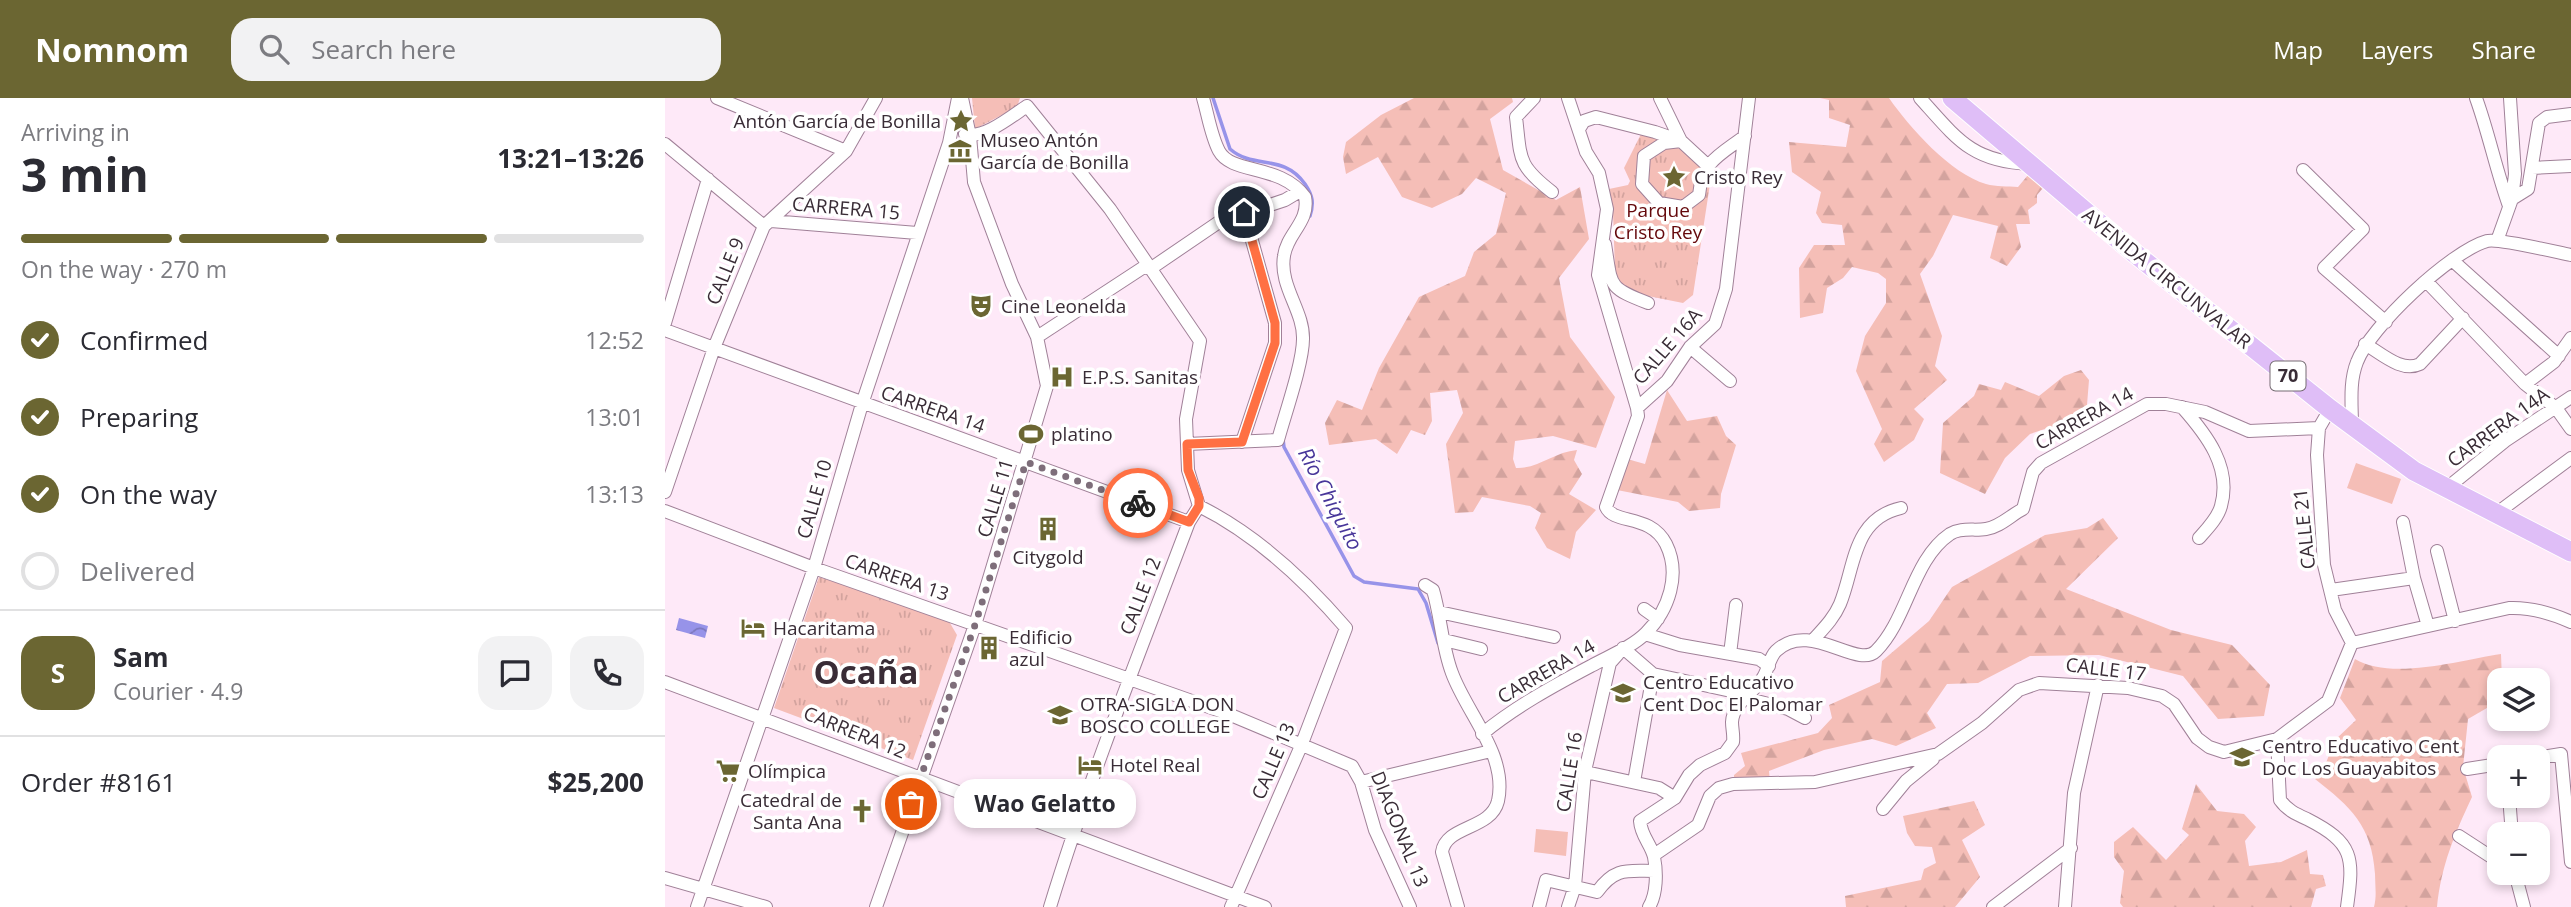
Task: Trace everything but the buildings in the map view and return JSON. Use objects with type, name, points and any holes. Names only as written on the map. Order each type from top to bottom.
[{"type":"main road","name":"AVENIDA CIRCUNVALAR","points":[[1952,98],[2133,252],[2352,426],[2414,471],[2571,552]]},
{"type":"street","points":[[717,98],[846,151]]},
{"type":"street","name":"CALLE 9","points":[[665,492],[714,348],[767,224],[846,151],[876,98]]},
{"type":"street","name":"CALLE 10","points":[[697,907],[814,568],[862,404],[953,131],[960,98]]},
{"type":"street","name":"CALLE 11","points":[[876,907],[919,778],[975,625],[1047,386],[1037,337],[1012,285],[974,182],[970,136],[960,98]]},
{"type":"street","points":[[1187,444],[1279,440],[1303,338],[1283,268],[1287,244],[1305,215],[1305,197],[1283,176],[1231,163],[1220,154],[1203,98]]},
{"type":"street","points":[[1534,98],[1516,117],[1521,154],[1528,173],[1552,192]]},
{"type":"street","points":[[1568,98],[1586,152],[1599,173],[1607,209],[1605,240],[1598,275],[1637,408],[1637,416],[1606,507],[1609,513],[1617,518],[1633,518],[1658,531],[1667,546],[1672,571],[1670,598],[1658,619],[1644,634],[1623,648]]},
{"type":"street","points":[[1660,98],[1681,141],[1707,165]]},
{"type":"street","name":"CALLE 16A","points":[[1637,408],[1667,381],[1690,347],[1715,324],[1725,289],[1749,98]]},
{"type":"street","points":[[1920,98],[1975,152],[1999,163],[2030,164]]},
{"type":"street","points":[[2493,241],[2510,203],[2515,174],[2510,98]]},
{"type":"street","points":[[953,131],[970,136],[1000,124],[1028,102],[1111,209],[1200,341],[1186,419],[1188,470],[1199,498],[1199,506]]},
{"type":"street","points":[[2479,102],[2492,142],[2495,168],[2510,203]]},
{"type":"street","points":[[2510,203],[2528,189],[2539,123],[2547,117],[2571,114]]},
{"type":"street","points":[[1579,129],[1584,121],[1596,117],[1681,141]]},
{"type":"street","points":[[1681,141],[1664,143],[1644,156],[1642,184],[1660,203],[1683,207],[1699,194],[1701,174],[1707,165],[1745,136]]},
{"type":"street","points":[[665,144],[767,224]]},
{"type":"street","points":[[2532,168],[2571,166]]},
{"type":"street","points":[[2302,170],[2363,229],[2324,268],[2386,322]]},
{"type":"street","points":[[665,323],[708,179]]},
{"type":"street","points":[[1037,337],[1219,222],[1285,200],[1300,191]]},
{"type":"street","points":[[1242,442],[1275,343],[1275,323],[1244,212]]},
{"type":"street","name":"CARRERA 15","points":[[767,224],[917,233]]},
{"type":"street","points":[[1605,240],[1612,283],[1617,290],[1648,303]]},
{"type":"street","points":[[2352,426],[2352,387],[2356,364],[2365,344],[2452,260],[2493,241],[2571,255]]},
{"type":"street","points":[[2452,260],[2559,356]]},
{"type":"street","points":[[2427,282],[2525,384],[2556,408],[2571,429]]},
{"type":"street","points":[[2365,344],[2402,366],[2412,368],[2420,364],[2463,318]]},
{"type":"street","name":"CARRERA 14","points":[[665,330],[1189,522]]},
{"type":"street","points":[[2525,384],[2559,356],[2571,338]]},
{"type":"street","points":[[1690,347],[1730,382]]},
{"type":"street","name":"CARRERA 14A","points":[[2447,488],[2505,441],[2571,397]]},
{"type":"street","name":"CARRERA 14","points":[[1814,639],[1866,656],[1875,652],[1907,601],[1921,567],[1941,543],[1958,530],[1997,526],[2023,509],[2033,472],[2041,463],[2147,404],[2182,407],[2223,418],[2249,430],[2319,428]]},
{"type":"street","points":[[2182,407],[2207,435],[2220,463],[2224,484],[2218,512],[2199,538]]},
{"type":"street","name":"CALLE 21","points":[[2330,409],[2319,428],[2317,455],[2325,565],[2335,610],[2352,643]]},
{"type":"street","points":[[2497,513],[2571,458]]},
{"type":"street","name":"CALLE 12","points":[[1050,907],[1072,836],[1130,678],[1189,522],[1199,506]]},
{"type":"street","name":"CALLE 13","points":[[1199,506],[1228,520],[1262,547],[1346,628],[1301,746],[1231,907]]},
{"type":"street","points":[[1649,907],[1656,886],[1654,856],[1641,834],[1640,821],[1675,798],[1689,775],[1700,765],[1725,753],[1733,742],[1733,715],[1762,679],[1779,648],[1814,639],[1832,620],[1841,603],[1856,545],[1885,512],[1901,508]]},
{"type":"street","name":"CARRERA 13","points":[[665,511],[814,568],[1226,713],[1352,766]]},
{"type":"street","points":[[2403,522],[2414,578],[2428,626]]},
{"type":"street","points":[[2437,551],[2455,621]]},
{"type":"street","points":[[2331,590],[2414,578]]},
{"type":"street","points":[[1425,585],[1433,590],[1452,675],[1499,768],[1497,804],[1483,822],[1450,837],[1444,844],[1442,852],[1458,907]]},
{"type":"street","points":[[1730,654],[1737,605]]},
{"type":"street","points":[[2352,643],[2489,611],[2524,607],[2553,614],[2571,622]]},
{"type":"street","points":[[1644,609],[1658,619]]},
{"type":"street","points":[[1439,612],[1554,637]]},
{"type":"street","points":[[1644,634],[1759,659],[1769,666]]},
{"type":"street","points":[[1444,640],[1481,649]]},
{"type":"street","name":"CALLE 17","points":[[1654,856],[1698,825],[1710,796],[1719,788],[1733,784],[1815,782],[1938,754],[1982,723],[2019,690],[2039,683],[2098,685],[2162,696],[2174,704],[2197,738],[2209,747],[2224,752],[2277,738],[2328,701],[2352,643]]},
{"type":"street","name":"CARRERA 14","points":[[1482,734],[1510,712],[1623,648],[1653,674],[1740,693],[1745,698],[1789,709],[1805,718]]},
{"type":"street","name":"CALLE 16","points":[[1568,907],[1575,886],[1585,771],[1609,663],[1623,648]]},
{"type":"street","points":[[1634,782],[1653,674]]},
{"type":"street","name":"CARRERA 12","points":[[665,682],[764,717],[1072,836],[1236,893],[1265,907]]},
{"type":"street","points":[[2065,907],[2074,793],[2098,685]]},
{"type":"street","points":[[2277,738],[2280,800],[2286,808],[2327,829],[2342,840],[2348,852],[2351,864],[2347,907]]},
{"type":"street","points":[[2550,756],[2561,754],[2571,744]]},
{"type":"street","points":[[1361,782],[1492,751]]},
{"type":"street","points":[[1883,809],[1906,781],[1938,754]]},
{"type":"street","points":[[2561,754],[2571,862]]},
{"type":"street","name":"DIAGONAL 13","points":[[1352,766],[1361,782],[1375,830],[1410,907]]},
{"type":"street","points":[[2467,769],[2487,766]]},
{"type":"street","points":[[1567,768],[1660,788],[1675,798]]},
{"type":"street","points":[[2459,836],[2487,854]]},
{"type":"street","points":[[1993,907],[2071,848]]},
{"type":"street","points":[[1539,907],[1546,880],[1597,892],[1604,883],[1623,869],[1654,871]]},
{"type":"street","points":[[665,878],[704,887],[766,907]]},
{"type":"green space","points":[[972,98],[1020,98],[1017,107],[975,129]]},
{"type":"green space","points":[[1414,98],[1512,98],[1513,102],[1490,119],[1503,170],[1556,200],[1580,187],[1589,239],[1559,278],[1570,337],[1615,397],[1596,448],[1553,436],[1515,441],[1513,459],[1516,468],[1524,468],[1577,450],[1574,460],[1582,474],[1569,494],[1596,510],[1576,532],[1570,559],[1547,548],[1535,528],[1541,513],[1530,506],[1482,497],[1473,512],[1455,513],[1446,444],[1463,413],[1457,390],[1430,393],[1432,421],[1425,435],[1411,430],[1397,454],[1376,439],[1329,445],[1325,423],[1337,400],[1362,410],[1379,368],[1419,297],[1465,276],[1474,252],[1496,234],[1506,193],[1476,178],[1462,194],[1432,208],[1402,197],[1378,157],[1346,174],[1343,157],[1346,142],[1381,115]]},
{"type":"green space","points":[[1820,98],[1889,98],[1932,148],[1973,179],[1990,185],[2018,187],[2028,175],[2043,188],[2037,195],[2037,203],[2028,210],[2030,224],[2016,224],[2021,247],[2007,266],[1990,258],[1998,226],[1953,215],[1933,256],[1920,274],[1942,336],[1935,366],[1947,380],[1914,409],[1924,419],[1914,440],[1884,462],[1874,444],[1882,429],[1856,371],[1865,336],[1886,303],[1886,279],[1878,273],[1852,267],[1843,278],[1827,288],[1823,313],[1800,318],[1799,268],[1814,245],[1845,245],[1842,225],[1822,223],[1816,213],[1821,192],[1792,172],[1789,142],[1846,147],[1850,125],[1829,118],[1829,100]]},
{"type":"green space","name":"Parque Cristo Rey","points":[[1641,134],[1679,148],[1712,171],[1693,295],[1683,303],[1638,294],[1622,285],[1615,272],[1613,211],[1609,189],[1628,185],[1630,181],[1624,168]]},
{"type":"green space","points":[[2081,370],[2089,380],[2087,405],[2063,423],[2030,434],[2005,458],[1985,494],[1940,473],[1943,423],[1974,396],[1979,384],[2001,390],[2005,382],[2039,396],[2064,376]]},
{"type":"green space","points":[[1667,390],[1687,421],[1717,416],[1726,436],[1736,445],[1721,494],[1720,508],[1689,511],[1678,502],[1617,490],[1627,459],[1645,464]]},
{"type":"green space","points":[[2356,463],[2401,479],[2392,504],[2347,488]]},
{"type":"green space","points":[[2103,518],[2118,538],[2066,589],[2171,630],[2232,645],[2270,685],[2264,716],[2218,719],[2183,676],[2099,655],[2030,656],[1978,683],[1947,684],[1927,713],[1936,728],[1896,746],[1872,739],[1824,750],[1769,771],[1770,782],[1734,780],[1734,775],[1745,766],[1741,753],[1818,733],[1832,718],[1829,705],[1880,682],[1882,661],[1929,621],[1952,587],[2045,535],[2087,528]]},
{"type":"green space","points":[[819,577],[947,618],[957,635],[913,760],[774,708]]},
{"type":"green space","points":[[2501,654],[2502,668],[2487,668],[2487,708],[2468,719],[2463,767],[2472,797],[2450,850],[2437,907],[2374,907],[2376,890],[2373,857],[2364,830],[2349,809],[2315,779],[2322,773],[2335,740],[2356,720],[2340,698],[2355,659],[2387,668],[2406,669]]},
{"type":"green space","points":[[2196,784],[2217,811],[2244,814],[2256,827],[2245,841],[2249,866],[2281,862],[2307,850],[2310,874],[2323,875],[2326,886],[2316,889],[2311,907],[2123,907],[2120,903],[2124,871],[2114,857],[2114,842],[2133,827],[2166,860],[2189,835],[2182,829]]},
{"type":"green space","points":[[1974,801],[1985,825],[1962,840],[1980,877],[1955,907],[1846,907],[1845,896],[1921,880],[1924,869],[1936,863],[1932,847],[1915,846],[1907,833],[1903,816]]},
{"type":"green space","points":[[1536,829],[1568,832],[1566,856],[1534,852]]},
{"type":"water","points":[[679,618],[708,626],[705,638],[676,630]]},
{"type":"waterway","name":"Río Chiquito","points":[[1213,98],[1230,149],[1249,159],[1278,165],[1296,174],[1311,196],[1310,216]]},
{"type":"waterway","name":"Río Chiquito","points":[[1283,439],[1284,447],[1354,576],[1364,582],[1418,589],[1426,603],[1438,643]]},
{"type":"way so far","points":[[911,804],[975,625],[1026,462],[1138,503]]},
{"type":"place","name":"Antón García de Bonilla","points":[[961,121]]},
{"type":"place","name":"Museo Antón García de Bonilla","points":[[960,151]]},
{"type":"place","name":"Cristo Rey","points":[[1674,177]]},
{"type":"place","name":"Cine Leonelda","points":[[981,306]]},
{"type":"place","name":"E.P.S. Sanitas","points":[[1062,377]]},
{"type":"place","name":"platino","points":[[1031,434]]},
{"type":"place","name":"Citygold","points":[[1048,529]]},
{"type":"place","name":"Hacaritama","points":[[753,628]]},
{"type":"place","name":"Edificio azul","points":[[989,648]]},
{"type":"place","name":"Centro Educativo Cent Doc El Palomar","points":[[1623,693]]},
{"type":"place","name":"OTRA-SIGLA DON BOSCO COLLEGE","points":[[1060,715]]},
{"type":"place","name":"Centro Educativo Cent Doc Los Guayabitos","points":[[2242,757]]},
{"type":"place","name":"Hotel Real","points":[[1090,765]]},
{"type":"place","name":"Olímpica","points":[[728,771]]},
{"type":"place","name":"Wao Gelatto","points":[[911,804]]},
{"type":"place","name":"Catedral de Santa Ana","points":[[862,811]]},
{"type":"district","name":"Ocaña","points":[[866,672]]},
{"type":"route","points":[[1138,503],[1189,522],[1199,506],[1199,498],[1188,470],[1187,444],[1242,442],[1275,343],[1275,323],[1244,212]]}]
